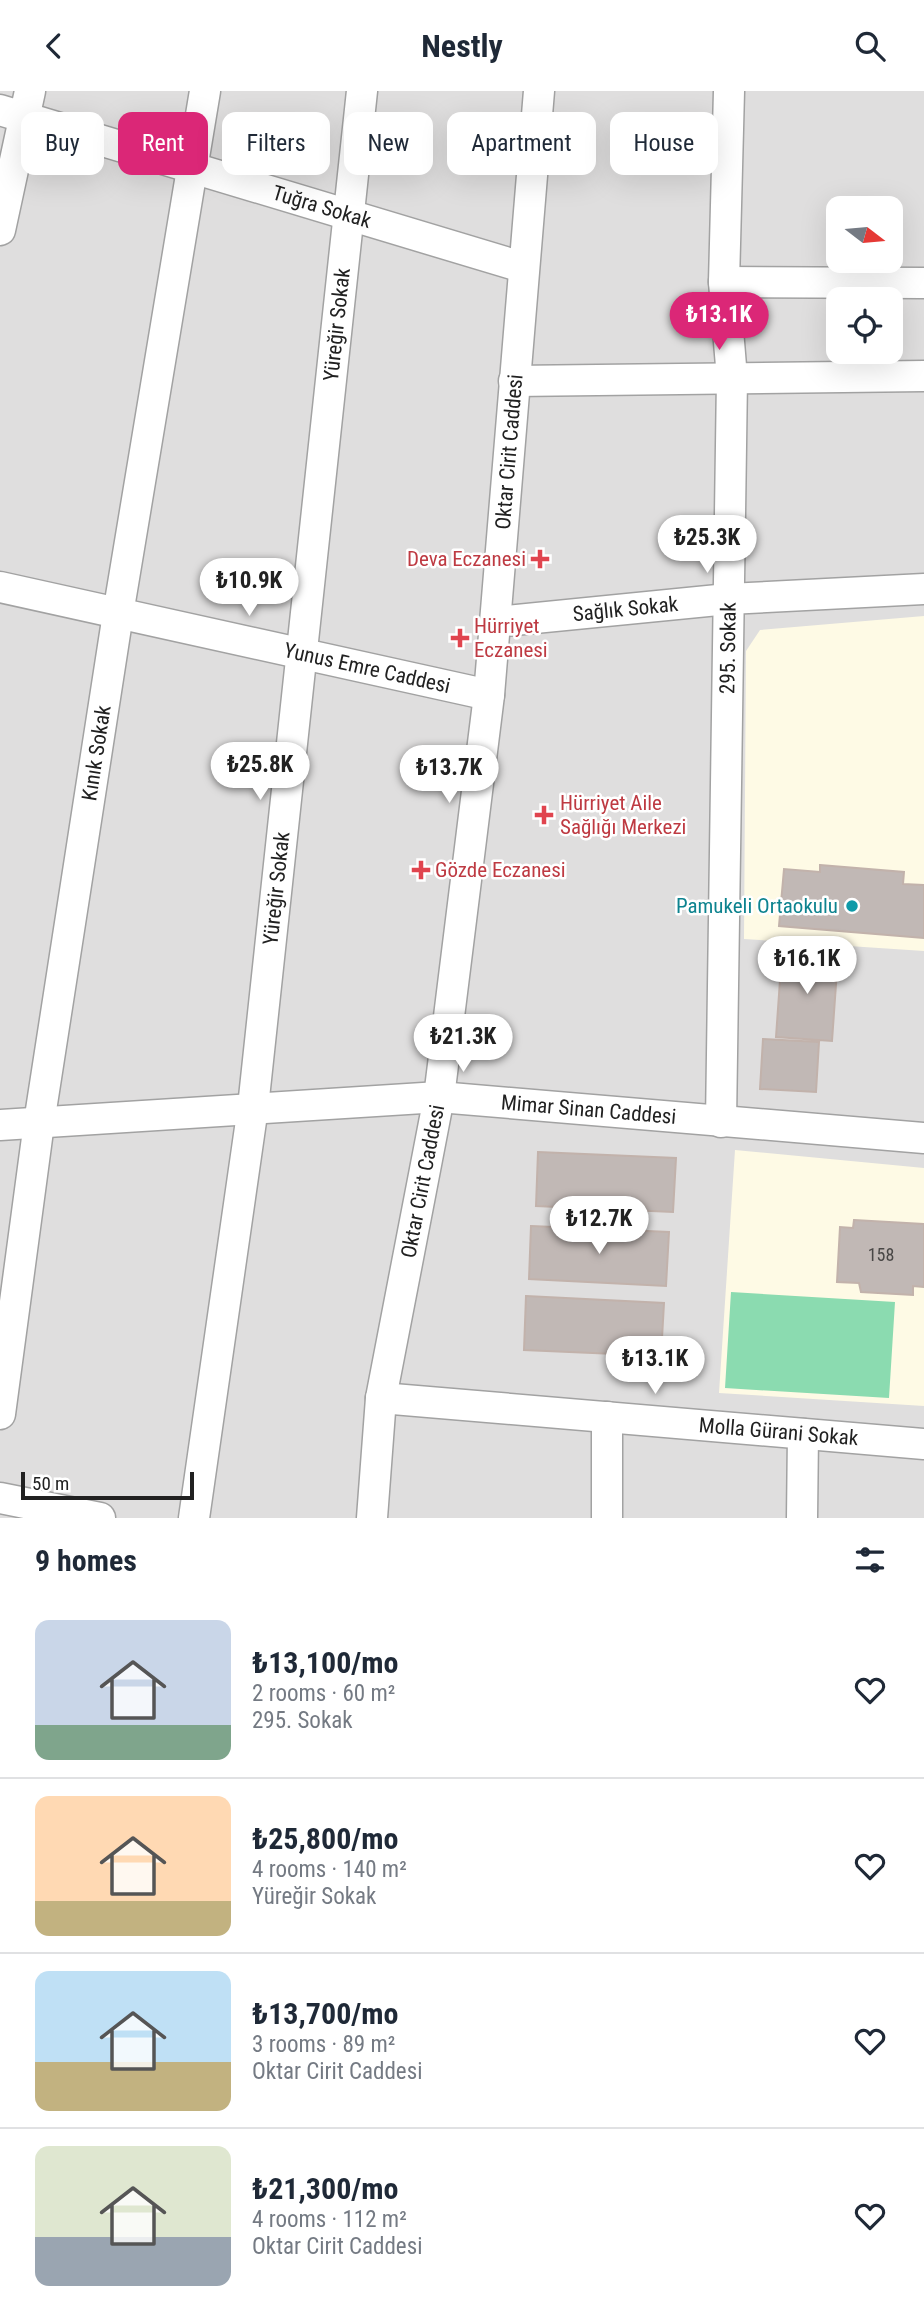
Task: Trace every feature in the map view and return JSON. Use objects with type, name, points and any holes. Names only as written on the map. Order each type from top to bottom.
[{"type":"street","name":"Kınık Sokak","points":[[202,112],[205,91]]},
{"type":"street","name":"Yüreğir Sokak","points":[[194,1518],[253,1107],[362,91]]},
{"type":"street","name":"Oktar Cirit Caddesi","points":[[372,1518],[381,1398],[439,1097],[489,695],[522,267],[539,91]]},
{"type":"street","name":"295. Sokak","points":[[722,1122],[732,377],[724,282],[729,91]]},
{"type":"street","name":"Tuğra Sokak","points":[[18,106],[118,141]]},
{"type":"street","points":[[0,230],[18,106]]},
{"type":"street","name":"Tuğra Sokak","points":[[208,172],[522,267]]},
{"type":"street","name":"Kınık Sokak","points":[[0,1414],[39,1122],[118,614],[193,175]]},
{"type":"street","points":[[724,282],[924,283]]},
{"type":"street","points":[[514,381],[924,376]]},
{"type":"street","name":"Yunus Emre Caddesi","points":[[0,587],[489,695]]},
{"type":"street","name":"Sağlık Sokak","points":[[495,622],[728,599],[924,589]]},
{"type":"street","name":"Mimar Sinan Caddesi","points":[[0,1125],[439,1097],[924,1137]]},
{"type":"street","name":"Molla Gürani Sokak","points":[[381,1398],[924,1444]]},
{"type":"street","points":[[607,1417],[607,1518]]},
{"type":"street","points":[[802,1518],[803,1434]]},
{"type":"street","points":[[0,1498],[100,1518]]},
{"type":"shaded area","points":[[0,91],[924,91],[924,1518],[0,1518]]},
{"type":"shaded area","points":[[924,616],[924,951],[744,939],[746,651],[760,630]]},
{"type":"shaded area","points":[[735,1150],[924,1168],[924,1406],[719,1393]]},
{"type":"green space","points":[[731,1292],[895,1302],[889,1398],[725,1388]]},
{"type":"building","name":"Pamukeli Ortaokulu","points":[[820,865],[904,872],[903,884],[924,885],[924,938],[779,926],[784,869],[820,872]]},
{"type":"building","points":[[782,952],[838,956],[832,1041],[776,1037]]},
{"type":"building","points":[[763,1039],[819,1042],[816,1092],[760,1089]]},
{"type":"building","points":[[538,1152],[676,1158],[673,1212],[536,1206]]},
{"type":"building","points":[[854,1220],[924,1224],[924,1287],[913,1286],[913,1295],[861,1292],[859,1283],[837,1282],[840,1227],[853,1228]]},
{"type":"building","points":[[531,1226],[669,1232],[666,1286],[529,1279]]},
{"type":"building","points":[[526,1296],[664,1303],[661,1356],[524,1350]]},
{"type":"place","name":"Deva Eczanesi","points":[[540,559]]},
{"type":"place","name":"Hürriyet Eczanesi","points":[[460,638]]},
{"type":"place","name":"Hürriyet Aile Sağlığı Merkezi","points":[[544,815]]},
{"type":"place","name":"Gözde Eczanesi","points":[[421,870]]},
{"type":"place","name":"Pamukeli Ortaokulu","points":[[852,906]]}]
